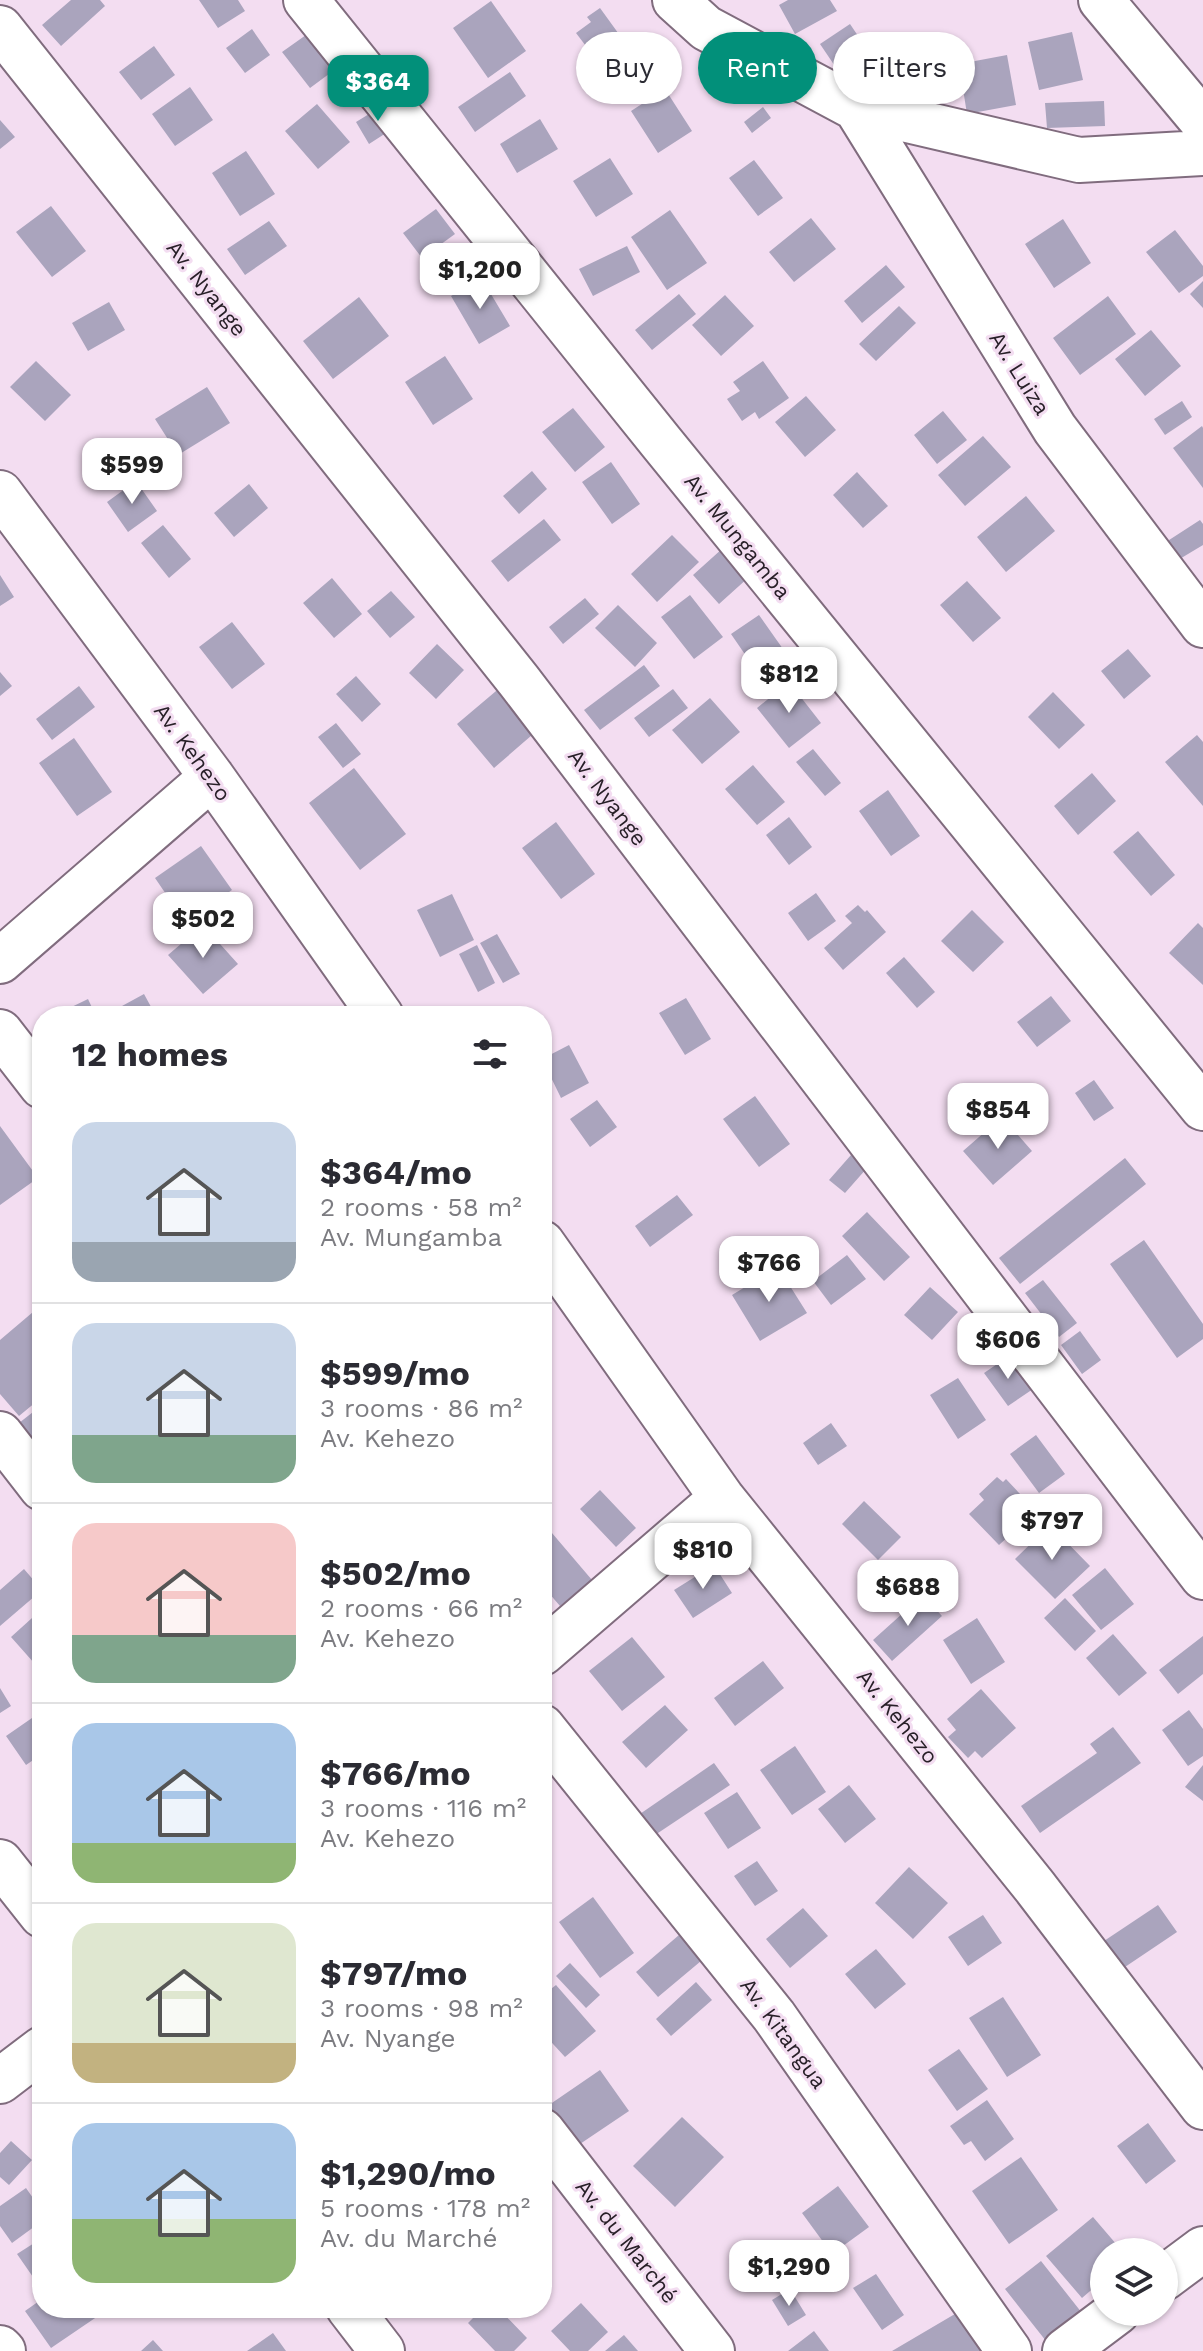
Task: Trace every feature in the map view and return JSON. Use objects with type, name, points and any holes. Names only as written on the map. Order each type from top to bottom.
[{"type":"street","name":"Av. Mungamba","points":[[306,0],[671,455],[1203,1108]]},
{"type":"street","points":[[675,0],[706,28],[856,108],[1079,160],[1203,153]]},
{"type":"street","points":[[1101,0],[1203,122]]},
{"type":"street","name":"Av. Nyange","points":[[0,28],[519,681],[1203,1577]]},
{"type":"street","name":"Av. Luiza","points":[[856,108],[1055,429],[1203,625]]},
{"type":"street","name":"Av. Kehezo","points":[[0,493],[212,777],[374,1006]]},
{"type":"street","points":[[0,961],[212,777]]},
{"type":"street","points":[[0,1032],[32,1073]]},
{"type":"street","name":"Av. Kehezo","points":[[552,1257],[722,1498],[1035,1887],[1203,2107]]},
{"type":"street","points":[[0,1434],[32,1475]]},
{"type":"street","points":[[552,1644],[722,1498]]},
{"type":"street","name":"Av. Kitangua","points":[[552,1739],[774,2016],[1009,2351]]},
{"type":"street","points":[[0,1862],[32,1902]]},
{"type":"street","points":[[0,2081],[32,2057]]},
{"type":"street","name":"Av. du Marché","points":[[552,2144],[712,2351]]},
{"type":"street","points":[[1178,2268],[1203,2249]]},
{"type":"street","points":[[357,2318],[382,2351]]},
{"type":"street","points":[[1065,2351],[1098,2326]]},
{"type":"building","points":[[71,0],[100,0],[105,6],[61,46],[42,25]]},
{"type":"building","points":[[199,0],[238,0],[245,11],[218,28]]},
{"type":"building","points":[[788,0],[830,0],[837,11],[794,32],[779,5]]},
{"type":"building","points":[[491,1],[526,51],[488,78],[453,28]]},
{"type":"building","points":[[600,8],[617,32],[577,32],[591,22],[587,17]]},
{"type":"building","points":[[850,24],[855,32],[838,32]]},
{"type":"building","points":[[252,29],[270,55],[245,73],[226,48]]},
{"type":"building","points":[[1072,32],[1083,80],[1039,90],[1028,42]]},
{"type":"building","points":[[306,35],[333,71],[310,88],[282,52]]},
{"type":"building","points":[[833,35],[833,63],[820,44]]},
{"type":"building","points":[[154,46],[175,75],[141,100],[119,72]]},
{"type":"building","points":[[1007,55],[1016,105],[967,114],[965,104],[975,104],[975,61]]},
{"type":"building","points":[[510,72],[526,96],[475,132],[458,107]]},
{"type":"building","points":[[190,87],[213,120],[175,146],[152,114]]},
{"type":"building","points":[[1104,101],[1105,126],[1047,128],[1045,103]]},
{"type":"building","points":[[387,103],[400,124],[369,144],[356,122]]},
{"type":"building","points":[[317,104],[350,142],[318,169],[285,131]]},
{"type":"building","points":[[642,104],[675,104],[692,131],[658,153],[631,111]]},
{"type":"building","points":[[763,107],[771,118],[752,133],[744,122]]},
{"type":"building","points":[[540,119],[558,149],[517,173],[500,144]]},
{"type":"building","points":[[0,120],[15,137],[0,149]]},
{"type":"building","points":[[246,151],[275,194],[240,216],[212,173]]},
{"type":"building","points":[[610,158],[633,194],[596,217],[573,181]]},
{"type":"building","points":[[754,160],[783,198],[758,216],[729,178]]},
{"type":"building","points":[[51,206],[86,251],[52,277],[16,232]]},
{"type":"building","points":[[436,209],[455,234],[422,258],[403,233]]},
{"type":"building","points":[[670,210],[707,263],[667,290],[631,237]]},
{"type":"building","points":[[811,218],[836,249],[794,282],[769,252]]},
{"type":"building","points":[[1063,219],[1091,263],[1054,288],[1025,244]]},
{"type":"building","points":[[269,221],[287,246],[245,275],[227,249]]},
{"type":"building","points":[[1175,230],[1203,266],[1203,276],[1179,293],[1146,252]]},
{"type":"building","points":[[627,246],[640,272],[593,296],[579,269]]},
{"type":"building","points":[[886,265],[905,287],[862,323],[844,301]]},
{"type":"building","points":[[482,279],[510,326],[479,344],[451,296]]},
{"type":"building","points":[[1203,281],[1203,308],[1190,294]]},
{"type":"building","points":[[679,294],[696,314],[652,350],[635,330]]},
{"type":"building","points":[[725,295],[754,326],[721,356],[692,325]]},
{"type":"building","points":[[1108,296],[1136,334],[1080,375],[1053,338]]},
{"type":"building","points":[[359,297],[389,336],[333,379],[303,341]]},
{"type":"building","points":[[109,302],[125,330],[88,351],[72,323]]},
{"type":"building","points":[[899,306],[916,323],[876,361],[859,344]]},
{"type":"building","points":[[1151,330],[1181,366],[1145,396],[1115,359]]},
{"type":"building","points":[[445,356],[473,399],[433,425],[405,382]]},
{"type":"building","points":[[36,361],[71,395],[45,421],[10,387]]},
{"type":"building","points":[[763,361],[789,398],[759,419],[755,412],[742,421],[727,399],[740,391],[733,382]]},
{"type":"building","points":[[207,387],[230,423],[178,455],[155,419]]},
{"type":"building","points":[[806,396],[836,430],[805,457],[775,422]]},
{"type":"building","points":[[1182,401],[1192,417],[1165,435],[1154,419]]},
{"type":"building","points":[[573,408],[605,447],[575,472],[542,432]]},
{"type":"building","points":[[943,411],[967,440],[937,464],[914,435]]},
{"type":"building","points":[[1203,428],[1203,488],[1173,448]]},
{"type":"building","points":[[983,436],[1011,467],[965,506],[938,475]]},
{"type":"building","points":[[611,462],[640,504],[612,524],[582,482]]},
{"type":"building","points":[[532,471],[547,489],[519,514],[503,496]]},
{"type":"building","points":[[857,472],[888,506],[863,528],[833,495]]},
{"type":"building","points":[[136,481],[157,511],[128,532],[107,502]]},
{"type":"building","points":[[249,484],[268,508],[234,537],[214,513]]},
{"type":"building","points":[[1026,496],[1055,531],[1006,572],[977,537]]},
{"type":"building","points":[[544,519],[561,540],[508,582],[491,561]]},
{"type":"building","points":[[1200,520],[1203,524],[1203,545],[1178,560],[1166,542]]},
{"type":"building","points":[[163,525],[191,559],[169,578],[141,543]]},
{"type":"building","points":[[672,535],[699,562],[657,602],[631,574]]},
{"type":"building","points":[[723,548],[749,577],[719,604],[693,575]]},
{"type":"building","points":[[0,575],[14,597],[0,606]]},
{"type":"building","points":[[332,578],[362,614],[334,638],[303,603]]},
{"type":"building","points":[[967,581],[1001,618],[973,642],[940,605]]},
{"type":"building","points":[[391,591],[415,617],[390,638],[367,611]]},
{"type":"building","points":[[690,595],[723,637],[694,659],[661,617]]},
{"type":"building","points":[[585,598],[599,614],[563,644],[549,627]]},
{"type":"building","points":[[618,605],[657,643],[635,667],[595,628]]},
{"type":"building","points":[[759,615],[783,649],[755,669],[731,634]]},
{"type":"building","points":[[232,622],[265,664],[232,689],[199,647]]},
{"type":"building","points":[[437,644],[464,670],[436,699],[409,673]]},
{"type":"building","points":[[1128,649],[1151,676],[1124,699],[1101,671]]},
{"type":"building","points":[[644,665],[660,686],[600,730],[584,710]]},
{"type":"building","points":[[0,672],[12,686],[0,696]]},
{"type":"building","points":[[356,676],[381,704],[362,722],[336,694]]},
{"type":"building","points":[[789,682],[821,723],[789,748],[757,708]]},
{"type":"building","points":[[79,686],[95,707],[52,740],[36,719]]},
{"type":"building","points":[[502,686],[539,729],[494,768],[457,724]]},
{"type":"building","points":[[673,689],[688,708],[649,737],[634,718]]},
{"type":"building","points":[[1053,692],[1085,725],[1059,749],[1028,717]]},
{"type":"building","points":[[710,698],[740,732],[702,764],[672,730]]},
{"type":"building","points":[[336,723],[361,754],[343,768],[318,737]]},
{"type":"building","points":[[1197,735],[1203,742],[1203,806],[1165,762]]},
{"type":"building","points":[[74,738],[112,792],[77,816],[39,763]]},
{"type":"building","points":[[813,749],[841,783],[825,796],[796,762]]},
{"type":"building","points":[[753,765],[785,802],[757,825],[725,789]]},
{"type":"building","points":[[354,768],[406,834],[360,870],[309,803]]},
{"type":"building","points":[[1092,773],[1116,801],[1078,835],[1054,806]]},
{"type":"building","points":[[888,790],[920,836],[891,856],[859,811]]},
{"type":"building","points":[[789,817],[812,847],[789,865],[766,835]]},
{"type":"building","points":[[556,822],[595,874],[561,899],[522,848]]},
{"type":"building","points":[[1138,831],[1175,875],[1151,896],[1113,852]]},
{"type":"building","points":[[201,846],[232,890],[185,922],[155,878]]},
{"type":"building","points":[[816,893],[836,921],[808,941],[788,913]]},
{"type":"building","points":[[452,894],[474,940],[440,957],[417,910]]},
{"type":"building","points":[[858,905],[865,912],[867,910],[886,932],[843,970],[824,948],[852,923],[845,916]]},
{"type":"building","points":[[972,910],[1004,942],[973,972],[941,941]]},
{"type":"building","points":[[1198,923],[1203,928],[1203,985],[1169,953]]},
{"type":"building","points":[[203,925],[238,964],[203,994],[168,955]]},
{"type":"building","points":[[497,934],[520,974],[503,983],[480,943]]},
{"type":"building","points":[[477,945],[495,983],[478,992],[459,954]]},
{"type":"building","points":[[904,957],[935,992],[917,1008],[886,973]]},
{"type":"building","points":[[144,994],[151,1006],[122,1006]]},
{"type":"building","points":[[1051,996],[1071,1021],[1037,1047],[1017,1022]]},
{"type":"building","points":[[686,998],[711,1039],[685,1055],[659,1013]]},
{"type":"building","points":[[88,999],[91,1006],[74,1006]]},
{"type":"building","points":[[569,1045],[589,1083],[561,1098],[552,1080],[552,1054]]},
{"type":"building","points":[[1094,1080],[1114,1108],[1094,1121],[1075,1093]]},
{"type":"building","points":[[755,1096],[790,1144],[759,1167],[723,1119]]},
{"type":"building","points":[[597,1100],[617,1127],[590,1147],[570,1119]]},
{"type":"building","points":[[1002,1117],[1032,1151],[993,1185],[963,1151]]},
{"type":"building","points":[[0,1126],[32,1170],[32,1182],[0,1205]]},
{"type":"building","points":[[851,1155],[867,1168],[845,1193],[829,1180]]},
{"type":"building","points":[[1125,1158],[1146,1184],[1020,1284],[999,1258]]},
{"type":"building","points":[[677,1195],[693,1215],[650,1247],[635,1226]]},
{"type":"building","points":[[867,1212],[910,1257],[884,1281],[842,1236]]},
{"type":"building","points":[[1144,1240],[1203,1324],[1203,1339],[1177,1358],[1110,1264]]},
{"type":"building","points":[[847,1255],[866,1279],[831,1305],[813,1281]]},
{"type":"building","points":[[778,1267],[807,1313],[760,1341],[732,1295]]},
{"type":"building","points":[[1043,1280],[1077,1323],[1059,1337],[1025,1293]]},
{"type":"building","points":[[930,1287],[958,1312],[932,1340],[904,1315]]},
{"type":"building","points":[[32,1313],[32,1405],[19,1416],[0,1394],[0,1340]]},
{"type":"building","points":[[1080,1331],[1101,1360],[1082,1374],[1061,1345]]},
{"type":"building","points":[[1009,1356],[1033,1389],[1008,1406],[984,1373]]},
{"type":"building","points":[[958,1378],[986,1420],[958,1439],[930,1395]]},
{"type":"building","points":[[32,1413],[32,1441],[25,1447],[5,1421],[13,1414],[19,1423]]},
{"type":"building","points":[[831,1423],[847,1446],[818,1465],[803,1443]]},
{"type":"building","points":[[1036,1435],[1065,1474],[1039,1493],[1010,1454]]},
{"type":"building","points":[[997,1477],[1003,1482],[1006,1479],[1036,1511],[999,1545],[969,1514],[984,1500],[979,1494]]},
{"type":"building","points":[[600,1490],[636,1528],[616,1547],[580,1509]]},
{"type":"building","points":[[864,1501],[901,1537],[878,1560],[842,1524]]},
{"type":"building","points":[[1050,1525],[1090,1566],[1055,1599],[1015,1559]]},
{"type":"building","points":[[552,1533],[592,1580],[560,1606],[552,1597]]},
{"type":"building","points":[[890,1562],[917,1581],[900,1604],[874,1584]]},
{"type":"building","points":[[714,1565],[732,1593],[693,1618],[674,1590]]},
{"type":"building","points":[[1105,1568],[1134,1604],[1101,1630],[1072,1595]]},
{"type":"building","points":[[24,1569],[32,1578],[32,1599],[0,1626],[0,1590]]},
{"type":"building","points":[[923,1595],[942,1616],[892,1661],[873,1640]]},
{"type":"building","points":[[1065,1598],[1096,1631],[1075,1651],[1044,1618]]},
{"type":"building","points":[[32,1618],[32,1661],[11,1637]]},
{"type":"building","points":[[977,1618],[1005,1662],[971,1684],[943,1640]]},
{"type":"building","points":[[1113,1634],[1147,1673],[1119,1696],[1086,1658]]},
{"type":"building","points":[[1203,1636],[1203,1674],[1178,1694],[1159,1670]]},
{"type":"building","points":[[632,1637],[665,1677],[622,1711],[589,1671]]},
{"type":"building","points":[[763,1661],[784,1688],[735,1726],[714,1698]]},
{"type":"building","points":[[0,1688],[11,1706],[0,1713]]},
{"type":"building","points":[[981,1689],[1016,1728],[982,1758],[975,1751],[968,1758],[948,1737],[956,1730],[947,1719]]},
{"type":"building","points":[[665,1705],[688,1730],[646,1768],[622,1742]]},
{"type":"building","points":[[1189,1710],[1203,1729],[1203,1756],[1188,1766],[1162,1730]]},
{"type":"building","points":[[32,1718],[32,1761],[26,1765],[6,1736]]},
{"type":"building","points":[[1113,1727],[1141,1763],[1040,1833],[1021,1806],[1097,1753],[1090,1744]]},
{"type":"building","points":[[795,1746],[826,1792],[792,1815],[760,1770]]},
{"type":"building","points":[[714,1763],[730,1785],[652,1837],[637,1816]]},
{"type":"building","points":[[1203,1765],[1203,1801],[1185,1787]]},
{"type":"building","points":[[849,1785],[876,1819],[845,1843],[818,1809]]},
{"type":"building","points":[[737,1792],[761,1828],[728,1849],[704,1813]]},
{"type":"building","points":[[757,1861],[778,1891],[755,1906],[734,1876]]},
{"type":"building","points":[[909,1867],[948,1903],[913,1939],[875,1903]]},
{"type":"building","points":[[593,1897],[634,1953],[600,1978],[559,1922]]},
{"type":"building","points":[[1158,1905],[1177,1932],[1122,1969],[1104,1941]]},
{"type":"building","points":[[803,1908],[828,1936],[790,1968],[766,1939]]},
{"type":"building","points":[[983,1915],[1002,1943],[968,1966],[948,1937]]},
{"type":"building","points":[[679,1935],[701,1961],[658,1997],[636,1972]]},
{"type":"building","points":[[876,1949],[906,1984],[875,2009],[845,1974]]},
{"type":"building","points":[[570,1963],[600,1995],[586,2008],[556,1976]]},
{"type":"building","points":[[696,1982],[712,2000],[671,2036],[656,2019]]},
{"type":"building","points":[[556,1985],[596,2031],[565,2057],[552,2043],[552,1988]]},
{"type":"building","points":[[1003,1997],[1041,2055],[1007,2077],[969,2018]]},
{"type":"building","points":[[959,2049],[988,2089],[957,2111],[928,2070]]},
{"type":"building","points":[[600,2070],[629,2111],[574,2148],[552,2116],[552,2103]]},
{"type":"building","points":[[987,2100],[1014,2139],[985,2161],[971,2141],[964,2145],[950,2126]]},
{"type":"building","points":[[682,2117],[724,2157],[675,2207],[633,2166]]},
{"type":"building","points":[[1148,2123],[1176,2161],[1146,2184],[1117,2146]]},
{"type":"building","points":[[11,2141],[32,2160],[9,2185],[0,2177],[0,2153]]},
{"type":"building","points":[[1021,2157],[1058,2210],[1009,2244],[972,2191]]},
{"type":"building","points":[[838,2186],[869,2227],[832,2254],[802,2213]]},
{"type":"building","points":[[26,2188],[32,2197],[32,2228],[12,2243],[0,2226],[0,2206]]},
{"type":"building","points":[[1093,2217],[1111,2238],[1090,2238],[1090,2291],[1082,2298],[1046,2256]]},
{"type":"building","points":[[32,2244],[32,2276],[17,2254]]},
{"type":"building","points":[[784,2256],[796,2273],[776,2286],[765,2269]]},
{"type":"building","points":[[1041,2261],[1082,2313],[1046,2341],[1005,2289]]},
{"type":"building","points":[[876,2274],[904,2315],[882,2330],[853,2288]]},
{"type":"building","points":[[790,2289],[806,2315],[788,2326],[772,2300]]},
{"type":"building","points":[[581,2303],[608,2332],[588,2351],[570,2351],[551,2331]]},
{"type":"building","points":[[32,2306],[32,2318],[95,2318],[51,2348],[25,2311]]},
{"type":"building","points":[[960,2311],[984,2351],[892,2351]]},
{"type":"building","points":[[473,2318],[508,2318],[527,2338],[514,2351],[495,2351],[468,2323]]},
{"type":"building","points":[[814,2331],[829,2351],[788,2351]]},
{"type":"building","points":[[273,2333],[286,2351],[247,2351]]},
{"type":"building","points":[[624,2335],[638,2351],[605,2351]]},
{"type":"building","points":[[153,2340],[163,2351],[141,2351]]}]
